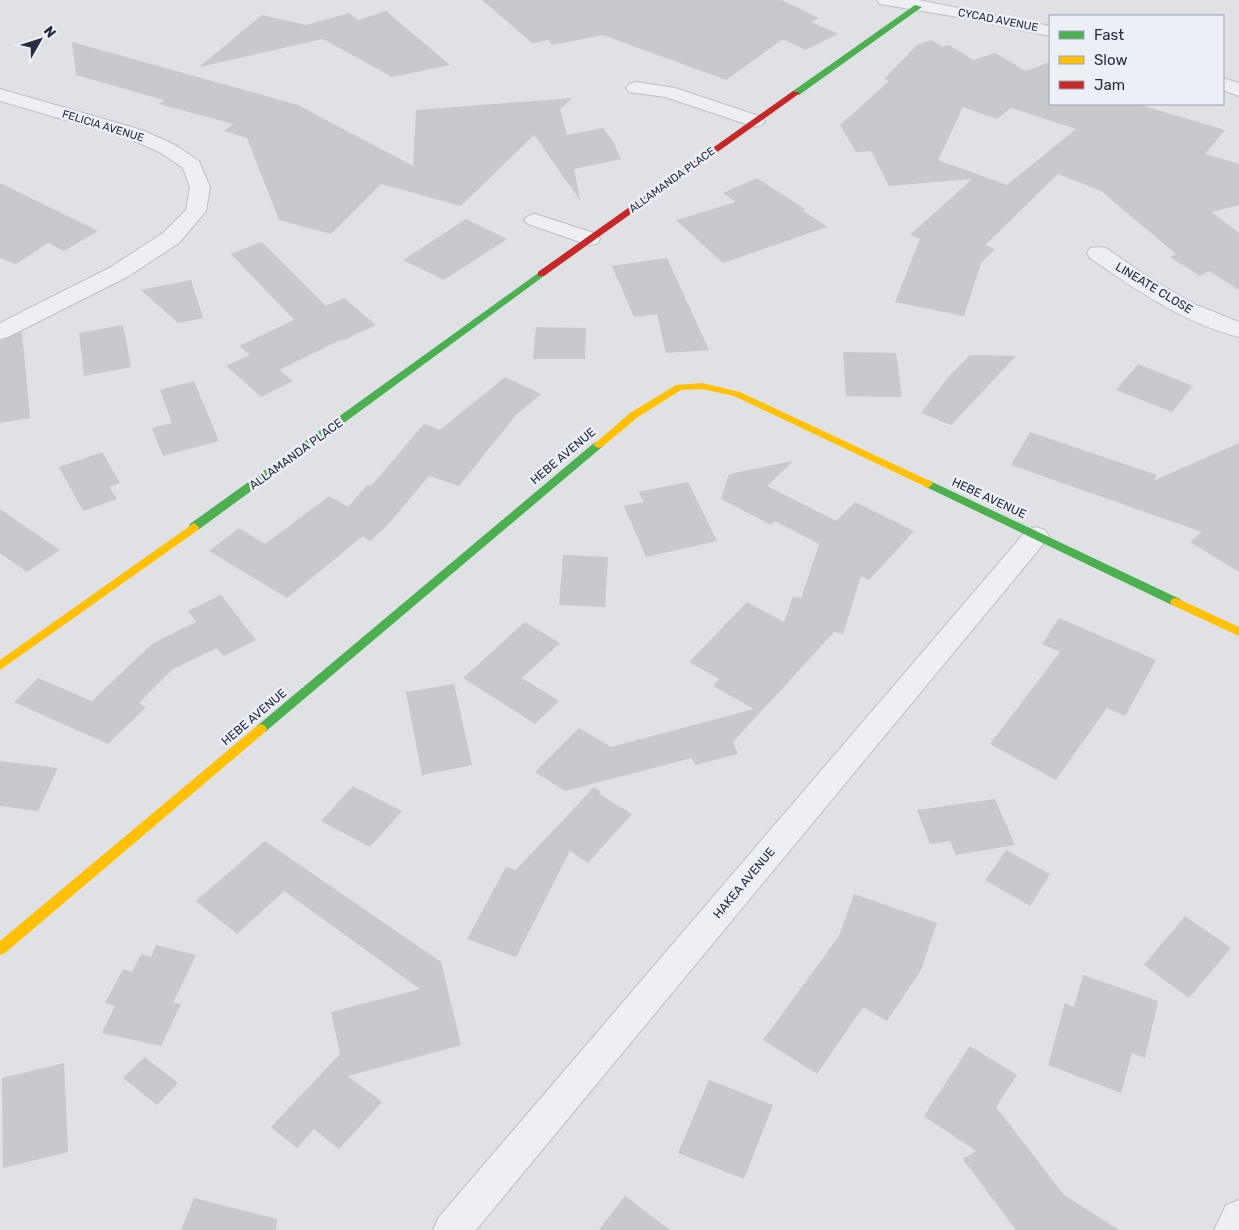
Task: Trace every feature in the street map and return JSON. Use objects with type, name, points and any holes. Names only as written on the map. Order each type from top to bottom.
[{"type":"street","name":"CYCAD AVENUE","points":[[886,0],[918,7],[958,12],[1049,31]]},
{"type":"street","name":"ALLAMANDA PLACE","points":[[0,666],[310,444],[589,240],[918,7]]},
{"type":"street","points":[[1224,84],[1239,90]]},
{"type":"street","points":[[636,88],[668,92],[755,121]]},
{"type":"street","name":"FELICIA AVENUE","points":[[0,95],[135,134],[168,149],[192,165],[200,187],[196,211],[171,238],[119,272],[0,332]]},
{"type":"street","points":[[535,220],[589,240]]},
{"type":"street","name":"LINEATE CLOSE","points":[[1098,253],[1140,282],[1186,309],[1239,330]]},
{"type":"street","name":"HEBE AVENUE","points":[[0,949],[634,415],[679,387],[702,386],[737,394],[1239,632]]},
{"type":"street","name":"HAKEA AVENUE","points":[[452,1230],[1036,536]]},
{"type":"street","points":[[1233,1230],[1239,1218]]},
{"type":"building","points":[[482,0],[782,0],[819,18],[812,22],[838,34],[805,50],[783,39],[726,80],[603,35],[552,45],[549,40],[532,43]]},
{"type":"building","points":[[386,11],[450,65],[392,77],[323,39],[199,67],[262,15],[306,25],[349,13],[358,20]]},
{"type":"building","points":[[931,40],[942,47],[949,45],[973,60],[995,53],[1026,71],[1049,62],[1049,105],[1140,105],[1225,130],[1205,154],[1239,164],[1239,205],[1212,212],[1239,233],[1239,290],[1209,271],[1200,276],[1170,257],[1176,254],[1101,191],[1058,174],[985,245],[995,249],[981,263],[964,316],[895,302],[920,239],[910,235],[972,179],[889,186],[871,151],[856,152],[840,125],[889,81],[884,79],[917,45]],"holes":[[[963,107],[997,119],[1011,108],[1076,129],[1007,185],[938,160]]]},
{"type":"building","points":[[72,42],[298,105],[413,166],[416,110],[572,98],[560,109],[567,135],[603,128],[613,141],[621,159],[574,169],[580,200],[534,135],[461,206],[381,184],[331,234],[279,220],[247,138],[224,131],[233,124],[159,104],[164,100],[76,75]]},
{"type":"building","points":[[757,178],[805,209],[802,210],[827,227],[723,263],[676,220],[736,202],[723,193]]},
{"type":"building","points":[[0,183],[98,231],[64,251],[48,243],[16,264],[0,258]]},
{"type":"building","points":[[466,219],[507,239],[444,280],[403,260]]},
{"type":"building","points":[[262,242],[326,306],[344,298],[376,325],[342,341],[340,340],[279,370],[293,381],[261,397],[226,366],[250,355],[239,346],[294,320],[231,254]]},
{"type":"building","points":[[667,258],[709,350],[666,353],[657,314],[634,317],[612,266]]},
{"type":"building","points":[[191,280],[203,318],[178,323],[141,290]]},
{"type":"building","points":[[123,325],[131,367],[84,376],[79,333]]},
{"type":"building","points":[[536,327],[586,328],[585,359],[533,359]]},
{"type":"building","points":[[22,332],[30,418],[0,423],[0,341]]},
{"type":"building","points":[[843,352],[896,353],[902,397],[846,396]]},
{"type":"building","points":[[970,355],[1016,356],[951,425],[921,413],[949,376]]},
{"type":"building","points":[[1138,364],[1193,386],[1172,412],[1116,390]]},
{"type":"building","points":[[505,377],[541,394],[516,415],[459,486],[429,476],[386,527],[370,541],[363,536],[287,598],[209,551],[239,528],[265,544],[329,496],[348,507],[367,485],[371,486],[424,424],[440,430]]},
{"type":"building","points":[[194,381],[219,441],[163,456],[152,428],[172,423],[160,390]]},
{"type":"building","points":[[1030,432],[1157,475],[1153,481],[1239,443],[1239,572],[1190,542],[1202,532],[1011,465]]},
{"type":"building","points":[[102,452],[120,483],[109,487],[117,499],[83,511],[59,467]]},
{"type":"building","points":[[793,461],[767,486],[836,521],[855,502],[914,531],[869,580],[861,576],[843,634],[834,632],[733,742],[738,754],[695,765],[692,758],[565,791],[535,772],[579,728],[611,747],[754,709],[713,686],[719,679],[689,662],[747,602],[784,622],[793,597],[801,598],[819,544],[775,521],[771,525],[721,499],[729,474]]},
{"type":"building","points":[[688,482],[717,541],[646,557],[624,506],[644,502],[638,492]]},
{"type":"building","points":[[0,509],[60,550],[27,572],[0,553]]},
{"type":"building","points":[[563,555],[608,557],[605,607],[559,605]]},
{"type":"building","points":[[221,595],[256,640],[224,656],[217,648],[173,669],[139,703],[146,707],[108,744],[14,702],[38,678],[92,701],[153,643],[196,622],[188,611]]},
{"type":"building","points":[[1059,618],[1156,660],[1125,716],[1107,708],[1056,780],[990,744],[1060,652],[1042,644]]},
{"type":"building","points":[[525,622],[560,643],[522,678],[559,701],[535,724],[463,678]]},
{"type":"building","points":[[454,684],[472,765],[422,775],[406,692]]},
{"type":"building","points":[[0,761],[58,768],[38,811],[0,806]]},
{"type":"building","points":[[353,786],[402,811],[370,847],[321,821]]},
{"type":"building","points":[[594,787],[601,792],[599,794],[632,814],[588,863],[570,851],[516,957],[467,939],[506,867],[516,870]]},
{"type":"building","points":[[995,799],[1015,845],[956,855],[950,841],[930,844],[917,810]]},
{"type":"building","points":[[265,841],[441,962],[461,1045],[348,1076],[382,1102],[339,1149],[314,1129],[297,1148],[271,1127],[340,1054],[331,1012],[420,989],[284,891],[237,934],[196,901]]},
{"type":"building","points":[[1006,850],[1050,874],[1030,906],[985,880]]},
{"type":"building","points":[[854,894],[937,923],[921,970],[887,1021],[863,1007],[817,1074],[763,1040],[839,936]]},
{"type":"building","points":[[1185,916],[1231,948],[1189,998],[1144,965]]},
{"type":"building","points":[[156,945],[196,955],[173,1003],[181,1004],[161,1046],[102,1033],[115,1006],[105,1003],[123,969],[132,972],[141,954],[151,957]]},
{"type":"building","points":[[1083,975],[1158,1001],[1145,1058],[1132,1053],[1121,1093],[1048,1065],[1065,1003],[1074,1007]]},
{"type":"building","points":[[970,1046],[1017,1075],[996,1107],[1064,1195],[1119,1230],[1016,1230],[963,1159],[976,1151],[924,1116]]},
{"type":"building","points":[[145,1057],[178,1083],[157,1105],[123,1078]]},
{"type":"building","points":[[64,1063],[68,1152],[3,1168],[2,1078]]},
{"type":"building","points":[[709,1080],[773,1105],[744,1179],[678,1153]]},
{"type":"building","points":[[625,1196],[670,1230],[599,1230]]},
{"type":"building","points":[[194,1198],[277,1219],[276,1230],[181,1230]]},
{"type":"traffic: fast","points":[[796,93],[918,7]]},
{"type":"traffic: fast","points":[[194,527],[541,274]]},
{"type":"traffic: fast","points":[[261,729],[598,445]]},
{"type":"traffic: fast","points":[[928,484],[1176,602]]},
{"type":"traffic: slow","points":[[598,445],[634,415],[679,387],[702,386],[737,394],[928,484]]},
{"type":"traffic: slow","points":[[0,666],[194,527]]},
{"type":"traffic: slow","points":[[1176,602],[1239,632]]},
{"type":"traffic: slow","points":[[0,949],[261,729]]},
{"type":"traffic: jam","points":[[541,274],[796,93]]}]
